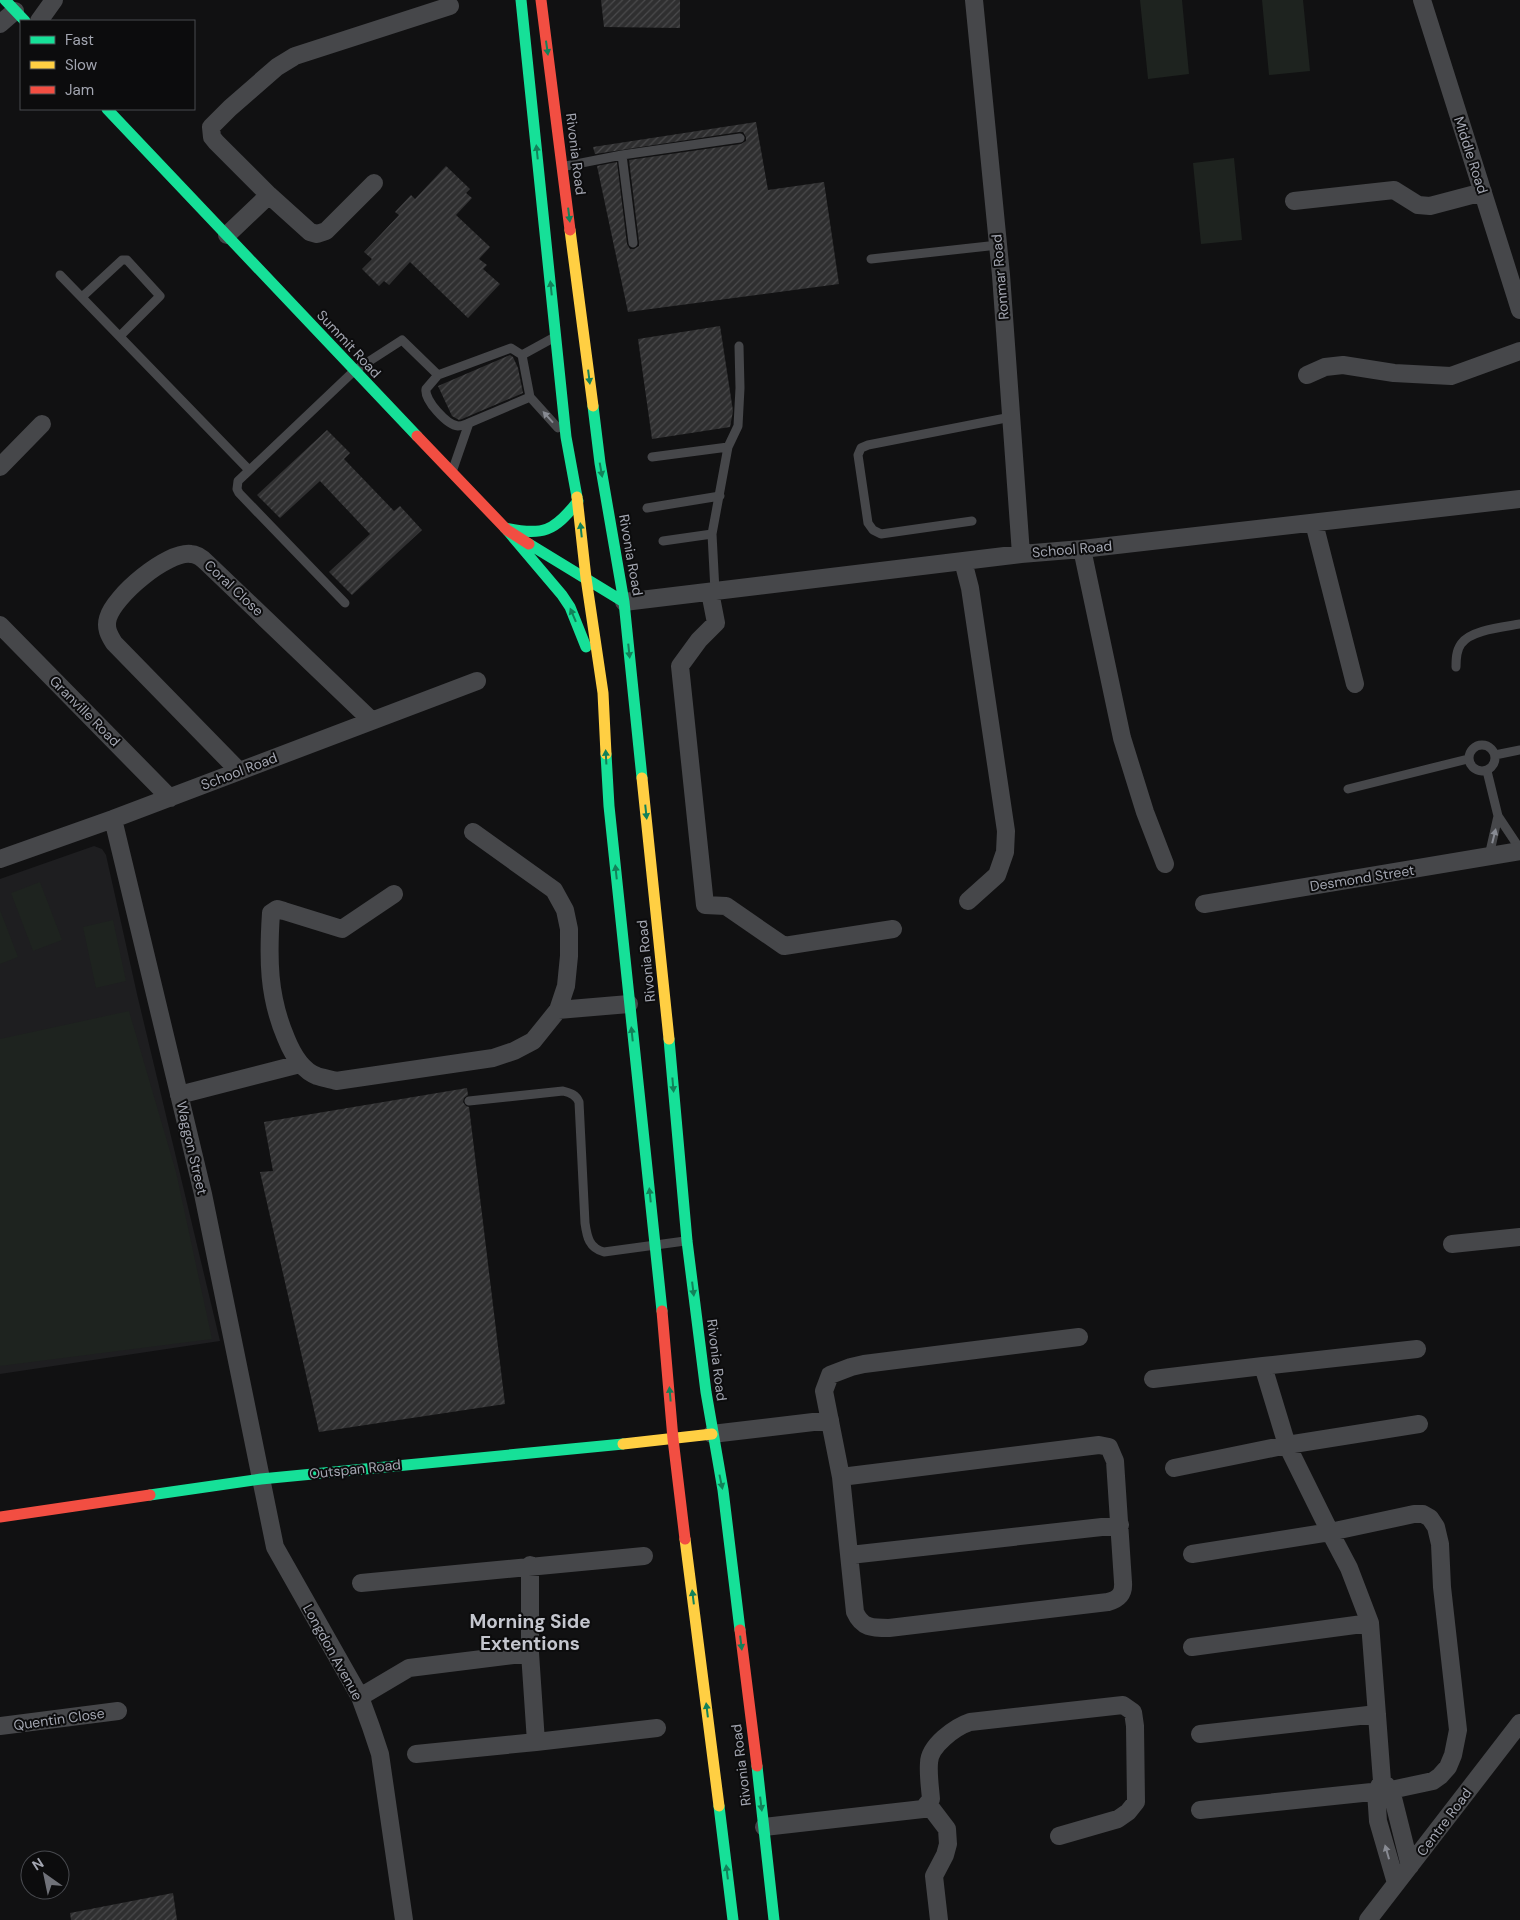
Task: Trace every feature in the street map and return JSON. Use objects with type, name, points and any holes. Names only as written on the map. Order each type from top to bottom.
[{"type":"main road","name":"Rivonia Road","points":[[521,0],[566,437],[578,501],[586,578],[603,693],[609,806],[674,1439],[732,1920]]},
{"type":"main road","name":"Rivonia Road","points":[[541,0],[555,173],[600,463],[624,602],[662,967],[687,1241],[712,1434],[723,1490],[774,1920]]},
{"type":"main road","name":"Summit Road","points":[[109,110],[354,371],[506,529],[624,602]]},
{"type":"main road","points":[[542,201],[555,173]]},
{"type":"main road","points":[[506,529],[530,533],[541,532],[557,526],[578,501]]},
{"type":"main road","points":[[506,529],[570,607],[603,693]]},
{"type":"main road","name":"Outspan Road","points":[[0,1517],[261,1479],[712,1434]]},
{"type":"street","points":[[40,20],[54,0]]},
{"type":"street","name":"Ronmar Road","points":[[974,0],[998,245],[1021,554]]},
{"type":"street","name":"Middle Road","points":[[1422,0],[1520,310]]},
{"type":"street","points":[[374,183],[334,224],[326,231],[317,234],[304,228],[269,195],[212,137],[211,127],[277,68],[295,56],[450,6]]},
{"type":"street","points":[[0,24],[15,11]]},
{"type":"street","points":[[1294,200],[1394,190],[1418,205],[1430,206],[1483,192]]},
{"type":"street","points":[[227,236],[269,195]]},
{"type":"street","points":[[1307,375],[1326,367],[1343,365],[1394,373],[1451,376],[1520,351]]},
{"type":"street","points":[[0,467],[42,424]]},
{"type":"street","name":"School Road","points":[[624,602],[1021,554],[1082,549],[1520,499]]},
{"type":"street","points":[[1314,523],[1356,684]]},
{"type":"street","points":[[1082,549],[1122,738],[1145,812],[1165,864]]},
{"type":"street","name":"Coral Close","points":[[239,771],[114,643],[108,633],[108,616],[122,597],[161,563],[176,556],[191,554],[200,556],[371,720]]},
{"type":"street","points":[[963,561],[970,588],[1006,831],[1005,852],[997,875],[968,901]]},
{"type":"street","points":[[712,591],[716,623],[698,640],[680,666],[705,905],[726,906],[784,946],[893,929]]},
{"type":"street","name":"Granville Road","points":[[0,625],[170,798]]},
{"type":"street","name":"School Road","points":[[0,859],[170,798],[477,681]]},
{"type":"street","name":"Waggon Street","points":[[113,819],[203,1194],[261,1479]]},
{"type":"street","points":[[394,894],[342,929],[277,909],[272,913],[269,944],[274,1005],[290,1049],[300,1064],[316,1076],[336,1080],[493,1058],[514,1051],[533,1041],[558,1010],[566,986],[569,928],[565,910],[554,890],[474,832]]},
{"type":"street","name":"Desmond Street","points":[[1204,904],[1520,850]]},
{"type":"street","points":[[558,1010],[629,1004]]},
{"type":"street","points":[[179,1095],[300,1064]]},
{"type":"street","points":[[1452,1244],[1520,1237]]},
{"type":"street","points":[[841,1478],[1104,1445],[1111,1450],[1115,1461],[1124,1588],[1117,1599],[1108,1602],[889,1628],[872,1627],[859,1622],[855,1612],[841,1478],[824,1391],[830,1375],[864,1364],[1079,1337]]},
{"type":"street","points":[[1153,1379],[1417,1349]]},
{"type":"street","points":[[1263,1366],[1287,1445],[1350,1568],[1370,1623],[1383,1788],[1378,1821],[1396,1883]]},
{"type":"street","points":[[712,1434],[830,1420]]},
{"type":"street","points":[[1174,1468],[1287,1445],[1419,1424]]},
{"type":"street","name":"Longdon Avenue","points":[[261,1479],[275,1547],[360,1697],[380,1754],[404,1920]]},
{"type":"street","points":[[1192,1554],[1330,1532],[1423,1514],[1430,1518],[1436,1527],[1440,1544],[1442,1587],[1458,1730],[1456,1744],[1448,1767],[1440,1776],[1433,1780],[1383,1788],[1200,1810]]},
{"type":"street","points":[[850,1555],[1120,1525]]},
{"type":"street","points":[[361,1583],[530,1565],[644,1556]]},
{"type":"street","points":[[530,1565],[530,1653],[536,1742]]},
{"type":"street","points":[[1192,1647],[1370,1623]]},
{"type":"street","points":[[360,1697],[409,1668],[530,1653]]},
{"type":"street","points":[[764,1827],[924,1808],[931,1799],[929,1758],[935,1748],[956,1727],[970,1722],[1123,1705],[1133,1712],[1135,1726],[1136,1802],[1128,1812],[1118,1819],[1059,1836]]},
{"type":"street","name":"Quentin Close","points":[[0,1726],[118,1711]]},
{"type":"street","points":[[1200,1734],[1377,1714]]},
{"type":"street","name":"Centre Road","points":[[1368,1920],[1520,1723]]},
{"type":"street","points":[[416,1754],[657,1728]]},
{"type":"street","points":[[1383,1788],[1410,1866]]},
{"type":"street","points":[[928,1804],[947,1829],[948,1844],[946,1855],[934,1876],[939,1920]]},
{"type":"lane","points":[[555,173],[622,155],[740,138]]},
{"type":"lane","points":[[622,155],[634,243]]},
{"type":"lane","points":[[871,259],[998,245]]},
{"type":"lane","points":[[82,297],[122,260],[127,260],[160,296],[120,336]]},
{"type":"lane","points":[[60,275],[249,470]]},
{"type":"lane","points":[[522,355],[556,337]]},
{"type":"lane","points":[[345,603],[239,493],[236,489],[238,481],[354,371],[402,340],[438,375]]},
{"type":"lane","points":[[712,591],[712,534],[728,447],[738,426],[740,402],[739,346]]},
{"type":"lane","points":[[530,397],[460,426],[450,423],[427,398],[426,389],[438,375],[511,348],[522,355],[530,397],[566,437]]},
{"type":"lane","points":[[972,521],[881,534],[873,530],[868,523],[858,455],[861,448],[868,445],[1011,417]]},
{"type":"lane","points":[[452,473],[469,423]]},
{"type":"lane","points":[[652,457],[728,447]]},
{"type":"lane","points":[[647,508],[720,496]]},
{"type":"lane","points":[[663,541],[712,534]]},
{"type":"lane","points":[[1456,667],[1456,654],[1461,643],[1475,634],[1520,624]]},
{"type":"lane","points":[[1480,745],[1492,749],[1495,755],[1493,767],[1481,772],[1475,770],[1470,765],[1468,759],[1474,747],[1480,745]]},
{"type":"lane","points":[[1495,755],[1520,750]]},
{"type":"lane","points":[[1348,789],[1468,759]]},
{"type":"lane","points":[[1487,771],[1498,816],[1520,850]]},
{"type":"lane","points":[[1489,856],[1498,816]]},
{"type":"lane","points":[[469,1100],[563,1091],[571,1093],[579,1102],[585,1223],[591,1246],[604,1252],[687,1241]]},
{"type":"shaded area","points":[[1140,0],[1182,0],[1189,74],[1148,79]]},
{"type":"shaded area","points":[[1262,0],[1303,0],[1310,71],[1269,75]]},
{"type":"shaded area","points":[[1234,158],[1242,240],[1201,244],[1193,163]]},
{"type":"shaded area","points":[[94,846],[102,849],[106,855],[137,994],[220,1341],[0,1374],[0,879]]},
{"type":"shaded area","points":[[40,882],[62,940],[33,951],[11,893]]},
{"type":"shaded area","points":[[0,910],[18,957],[0,964]]},
{"type":"shaded area","points":[[113,920],[126,981],[96,988],[83,927]]},
{"type":"shaded area","points":[[129,1011],[176,1172],[212,1339],[0,1366],[0,1039]]},
{"type":"building","points":[[601,0],[680,0],[680,28],[604,27]]},
{"type":"building","points":[[756,122],[768,190],[824,182],[839,284],[628,312],[597,166],[617,162],[627,244],[630,249],[634,249],[639,246],[639,242],[629,160],[741,144],[746,141],[746,137],[743,132],[739,132],[595,154],[593,147]]},
{"type":"building","points":[[446,166],[470,189],[466,193],[472,198],[456,215],[490,247],[479,259],[487,265],[483,269],[500,284],[468,318],[410,262],[389,285],[384,281],[379,286],[362,269],[372,259],[364,252],[399,215],[395,212],[411,195],[415,199]]},
{"type":"building","points":[[720,326],[733,411],[730,427],[652,439],[638,339]]},
{"type":"building","points":[[510,355],[513,357],[518,368],[523,393],[459,420],[452,416],[438,386]]},
{"type":"building","points":[[327,430],[350,453],[344,459],[394,511],[400,506],[422,530],[352,595],[329,572],[370,534],[320,481],[280,518],[257,495]]},
{"type":"building","points":[[467,1088],[468,1095],[464,1098],[463,1102],[469,1107],[505,1404],[319,1432],[260,1172],[273,1171],[264,1122]]},
{"type":"building","points":[[173,1893],[177,1920],[71,1920],[70,1913]]},
{"type":"traffic: fast","points":[[5,0],[24,20]]},
{"type":"traffic: fast","points":[[521,0],[566,437],[577,497]]},
{"type":"traffic: fast","points":[[108,110],[417,436]]},
{"type":"traffic: fast","points":[[593,406],[600,463],[624,602],[642,778]]},
{"type":"traffic: fast","points":[[505,528],[529,532],[547,529],[562,519],[578,501]]},
{"type":"traffic: fast","points":[[507,530],[562,595],[570,607],[586,647]]},
{"type":"traffic: fast","points":[[529,544],[624,602]]},
{"type":"traffic: fast","points":[[606,754],[609,806],[662,1311]]},
{"type":"traffic: fast","points":[[669,1039],[687,1241],[706,1392],[723,1490],[740,1630]]},
{"type":"traffic: fast","points":[[150,1495],[261,1479],[623,1444]]},
{"type":"traffic: fast","points":[[757,1766],[774,1920]]},
{"type":"traffic: fast","points":[[719,1806],[733,1920]]},
{"type":"traffic: slow","points":[[570,230],[593,406]]},
{"type":"traffic: slow","points":[[577,497],[586,578],[603,693],[606,754]]},
{"type":"traffic: slow","points":[[642,778],[669,1039]]},
{"type":"traffic: slow","points":[[623,1444],[712,1434]]},
{"type":"traffic: slow","points":[[685,1539],[719,1806]]},
{"type":"traffic: jam","points":[[541,0],[570,230]]},
{"type":"traffic: jam","points":[[417,436],[507,530],[529,544]]},
{"type":"traffic: jam","points":[[662,1311],[673,1439],[685,1539]]},
{"type":"traffic: jam","points":[[0,1517],[150,1495]]},
{"type":"traffic: jam","points":[[740,1630],[757,1766]]},
{"type":"district","name":"Morning Side Extentions","points":[[530,1632]]}]
